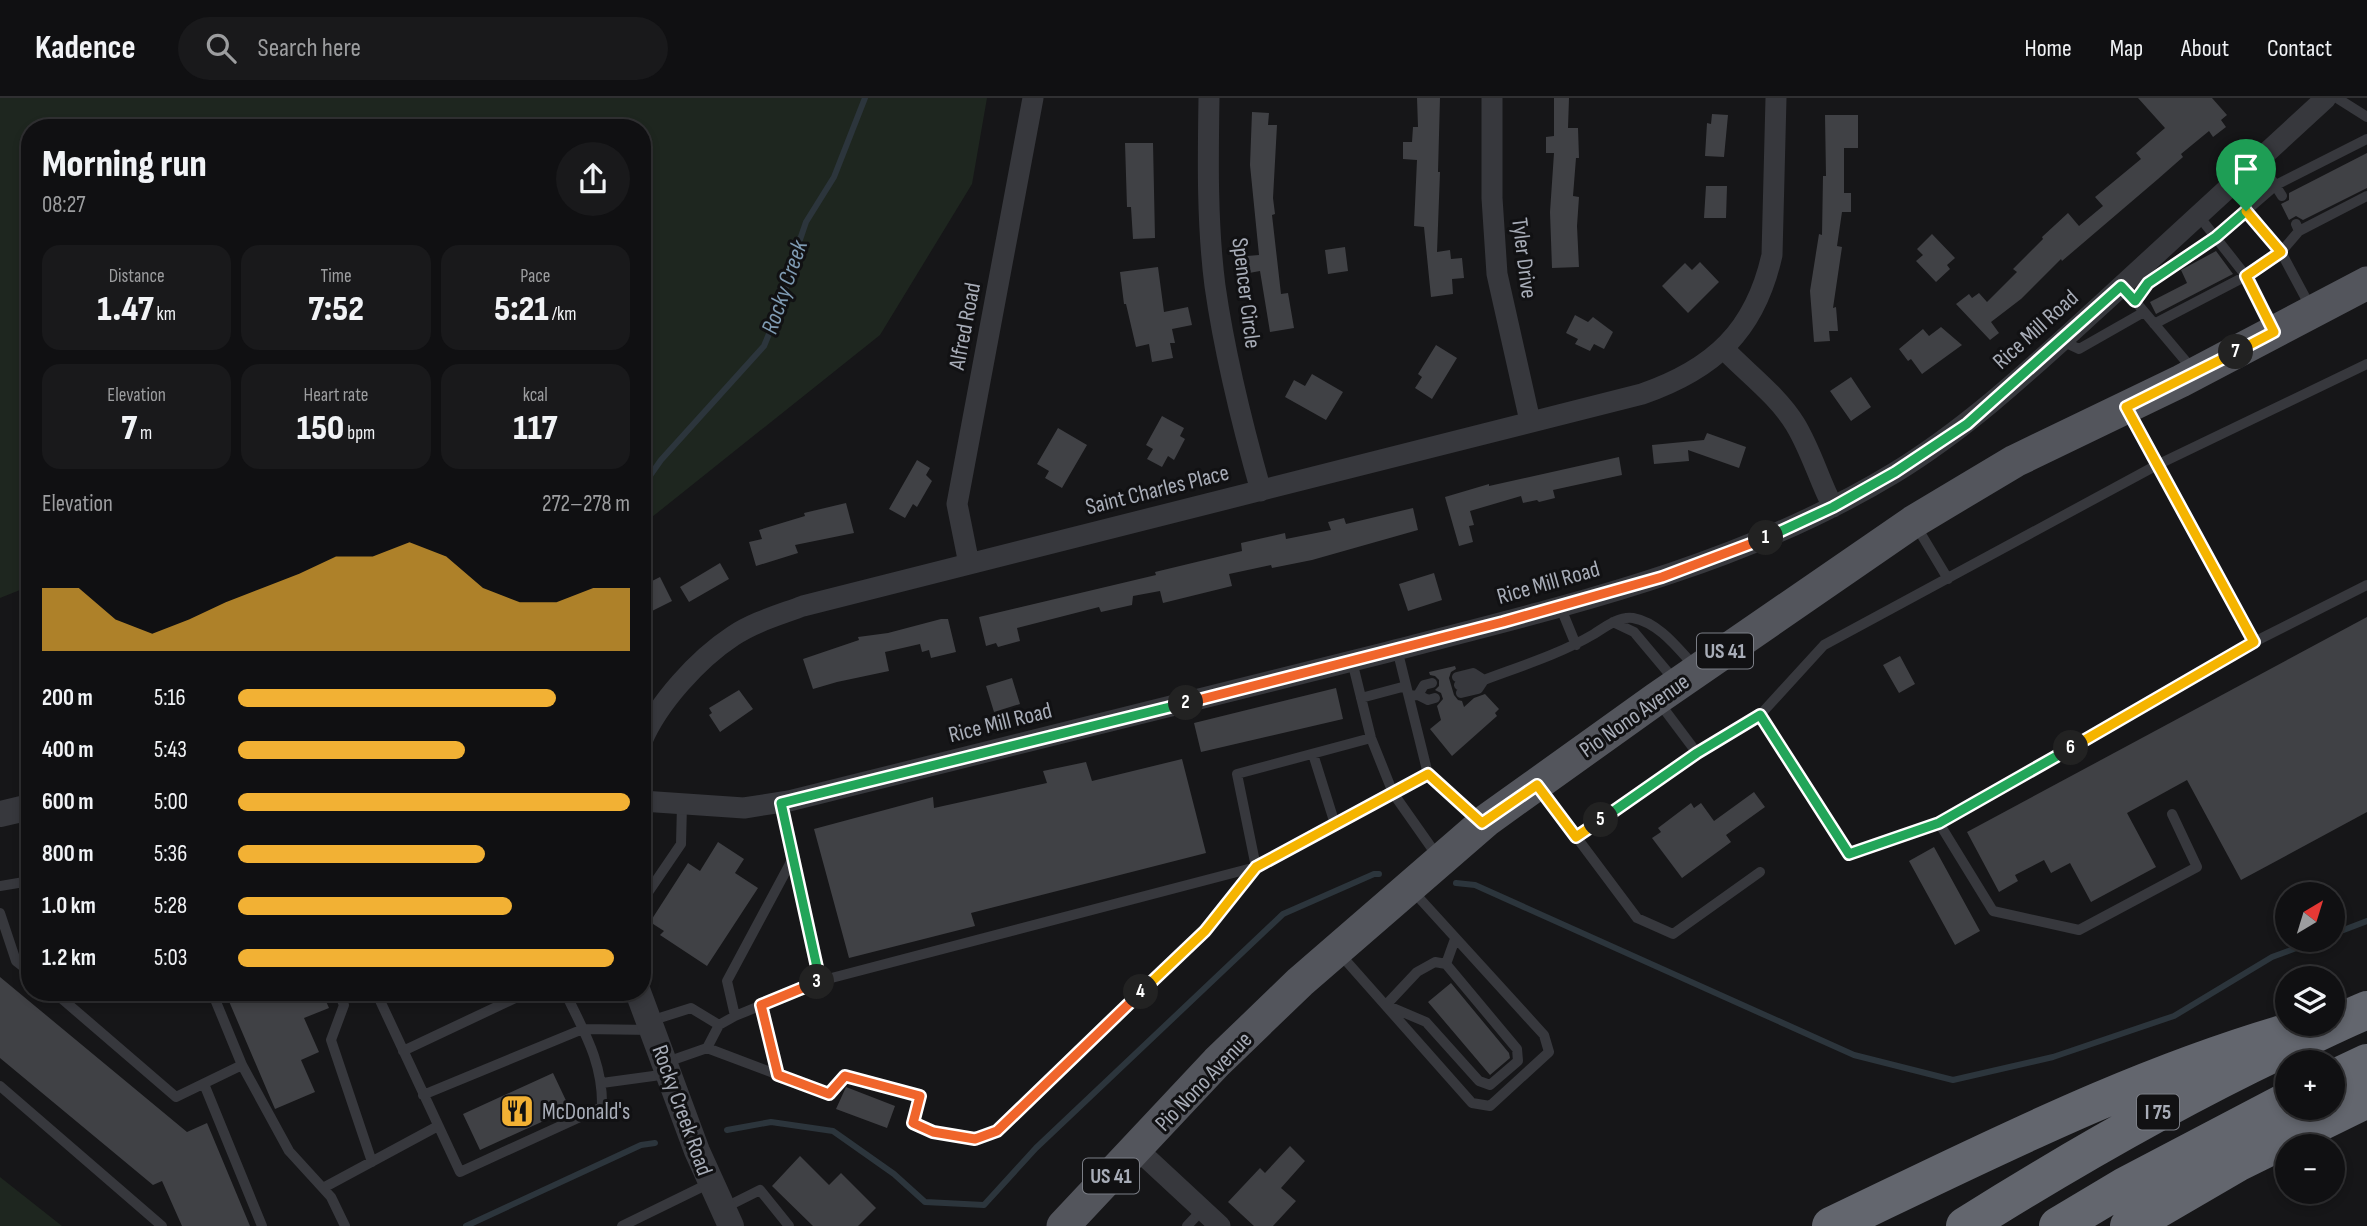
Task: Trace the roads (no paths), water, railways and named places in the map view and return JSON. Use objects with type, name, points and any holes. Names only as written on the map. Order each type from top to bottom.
[{"type":"highway","name":"I 75","points":[[1965,1226],[2046,1175],[2134,1125],[2353,1014]]},
{"type":"highway","points":[[1831,1226],[1990,1150],[2154,1077],[2275,1035]]},
{"type":"highway","points":[[2345,1073],[2367,1063]]},
{"type":"highway","points":[[2129,1226],[2237,1163],[2367,1099]]},
{"type":"highway","name":"I 75","points":[[2058,1226],[2125,1186],[2275,1107]]},
{"type":"main road","name":"Pio Nono Avenue","points":[[1063,1226],[1217,1062],[1335,950],[1482,823],[1677,684],[1913,522],[2015,461],[2196,373],[2367,283]]},
{"type":"street","name":"Alfred Road","points":[[969,564],[957,504],[1033,98]]},
{"type":"street","name":"Spencer Circle","points":[[1209,98],[1208,167],[1215,285],[1231,376],[1261,491]]},
{"type":"street","name":"Tyler Drive","points":[[1492,98],[1492,198],[1497,274],[1530,421]]},
{"type":"street","name":"Saint Charles Place","points":[[651,724],[670,696],[696,668],[733,636],[803,606],[1659,388],[1703,366],[1724,349],[1749,318],[1767,276],[1772,255],[1776,98]]},
{"type":"street","name":"Rice Mill Road","points":[[651,803],[744,808],[781,803],[1352,661],[1560,606],[1662,577],[1749,546],[1833,507],[1895,472],[1967,424],[2062,341],[2128,293],[2198,215],[2326,98]]},
{"type":"street","points":[[1724,349],[1787,412],[1804,440],[1833,507]]},
{"type":"street","points":[[0,814],[21,809]]},
{"type":"street","name":"Rocky Creek Road","points":[[642,1001],[710,1183],[727,1217]]},
{"type":"street","points":[[1137,1149],[1220,1226]]},
{"type":"lane","points":[[2337,98],[2367,117]]},
{"type":"lane","points":[[2196,373],[2128,293],[2148,283],[2216,237],[2276,186],[2340,153],[2365,144]]},
{"type":"lane","points":[[2340,153],[2345,164]]},
{"type":"lane","points":[[2259,159],[2282,196]]},
{"type":"lane","points":[[2313,166],[2319,177]]},
{"type":"lane","points":[[2291,178],[2297,189]]},
{"type":"lane","points":[[2154,324],[2246,276],[2281,252],[2297,228],[2361,196]]},
{"type":"lane","points":[[2246,211],[2281,252],[2312,312]]},
{"type":"lane","points":[[2198,215],[2246,276],[2274,332]]},
{"type":"lane","points":[[2062,341],[2079,349],[2144,312]]},
{"type":"lane","points":[[1576,837],[1697,753],[1760,715],[1824,645],[2157,465],[2367,364]]},
{"type":"lane","points":[[2126,407],[2254,642]]},
{"type":"lane","points":[[1913,522],[1948,579]]},
{"type":"lane","points":[[1760,715],[1849,854],[1939,823],[2254,642],[2367,585]]},
{"type":"lane","points":[[1560,606],[1576,645]]},
{"type":"lane","points":[[1484,680],[1473,673],[1459,685],[1478,689],[1484,680],[1576,645],[1613,622],[1627,618],[1637,619],[1663,633],[1697,753]]},
{"type":"lane","points":[[1613,622],[1634,632],[1677,684]]},
{"type":"lane","points":[[1397,649],[1411,692],[1428,774],[1482,823]]},
{"type":"lane","points":[[1352,661],[1371,738],[1393,793],[1440,859]]},
{"type":"lane","points":[[1362,698],[1434,691]]},
{"type":"lane","points":[[1256,867],[1237,774],[1371,738]]},
{"type":"lane","points":[[1313,754],[1335,824]]},
{"type":"lane","points":[[602,1083],[666,1068],[707,1048],[719,1025],[820,981],[1256,867],[1428,774]]},
{"type":"lane","points":[[1537,785],[1637,918],[1673,934],[1760,872]]},
{"type":"lane","points":[[781,803],[820,981]]},
{"type":"lane","points":[[651,888],[681,844],[682,805]]},
{"type":"lane","points":[[1939,823],[1993,911],[2079,930],[2197,867],[2172,814]]},
{"type":"lane","points":[[735,1016],[727,981],[793,858]]},
{"type":"lane","points":[[707,1048],[829,1094],[845,1076],[920,1096],[913,1123],[933,1132],[975,1139],[997,1131],[1205,931],[1256,867]]},
{"type":"lane","points":[[0,886],[21,882]]},
{"type":"lane","points":[[1335,950],[1472,1103],[1490,1106],[1549,1052],[1545,1035],[1408,886]]},
{"type":"lane","points":[[0,913],[16,961],[21,965]]},
{"type":"lane","points":[[1446,964],[1455,939]]},
{"type":"lane","points":[[1435,961],[1446,964],[1517,1049],[1518,1061],[1490,1086],[1479,1081],[1426,1022],[1386,1005],[1426,966],[1435,961]]},
{"type":"lane","points":[[64,1001],[176,1097],[242,1065]]},
{"type":"lane","points":[[216,1001],[242,1065],[289,1151],[331,1197],[345,1226]]},
{"type":"lane","points":[[342,1001],[344,1006],[331,1040],[372,1162]]},
{"type":"lane","points":[[380,1001],[460,1172],[602,1107],[602,1083],[594,1053],[569,1001]]},
{"type":"lane","points":[[403,1051],[509,1001]]},
{"type":"lane","points":[[761,1005],[778,1075]]},
{"type":"lane","points":[[423,1095],[583,1029],[652,1026],[691,1008],[719,1025]]},
{"type":"lane","points":[[204,1084],[262,1226]]},
{"type":"lane","points":[[0,1086],[162,1226]]},
{"type":"lane","points":[[323,1188],[438,1126]]},
{"type":"lane","points":[[622,1226],[710,1183]]},
{"type":"lane","points":[[727,1217],[760,1190],[789,1226]]},
{"type":"lane","points":[[1186,1226],[1202,1210]]},
{"type":"lane","points":[[646,1214],[652,1226]]},
{"type":"waterway","name":"Rocky Creek","points":[[651,474],[764,346],[784,297],[806,222],[834,177],[865,98]]},
{"type":"waterway","points":[[727,1130],[771,1122],[833,1131],[894,1174],[925,1202],[984,1205],[1036,1148],[1283,914],[1379,874]]},
{"type":"waterway","points":[[1456,883],[1475,885],[1854,1055],[1953,1080],[2053,1057],[2174,1016],[2272,957],[2286,952]]},
{"type":"waterway","points":[[2345,929],[2367,921]]},
{"type":"waterway","points":[[466,1226],[641,1145],[655,1143]]},
{"type":"place","name":"McDonald's","points":[[517,1111]]}]
